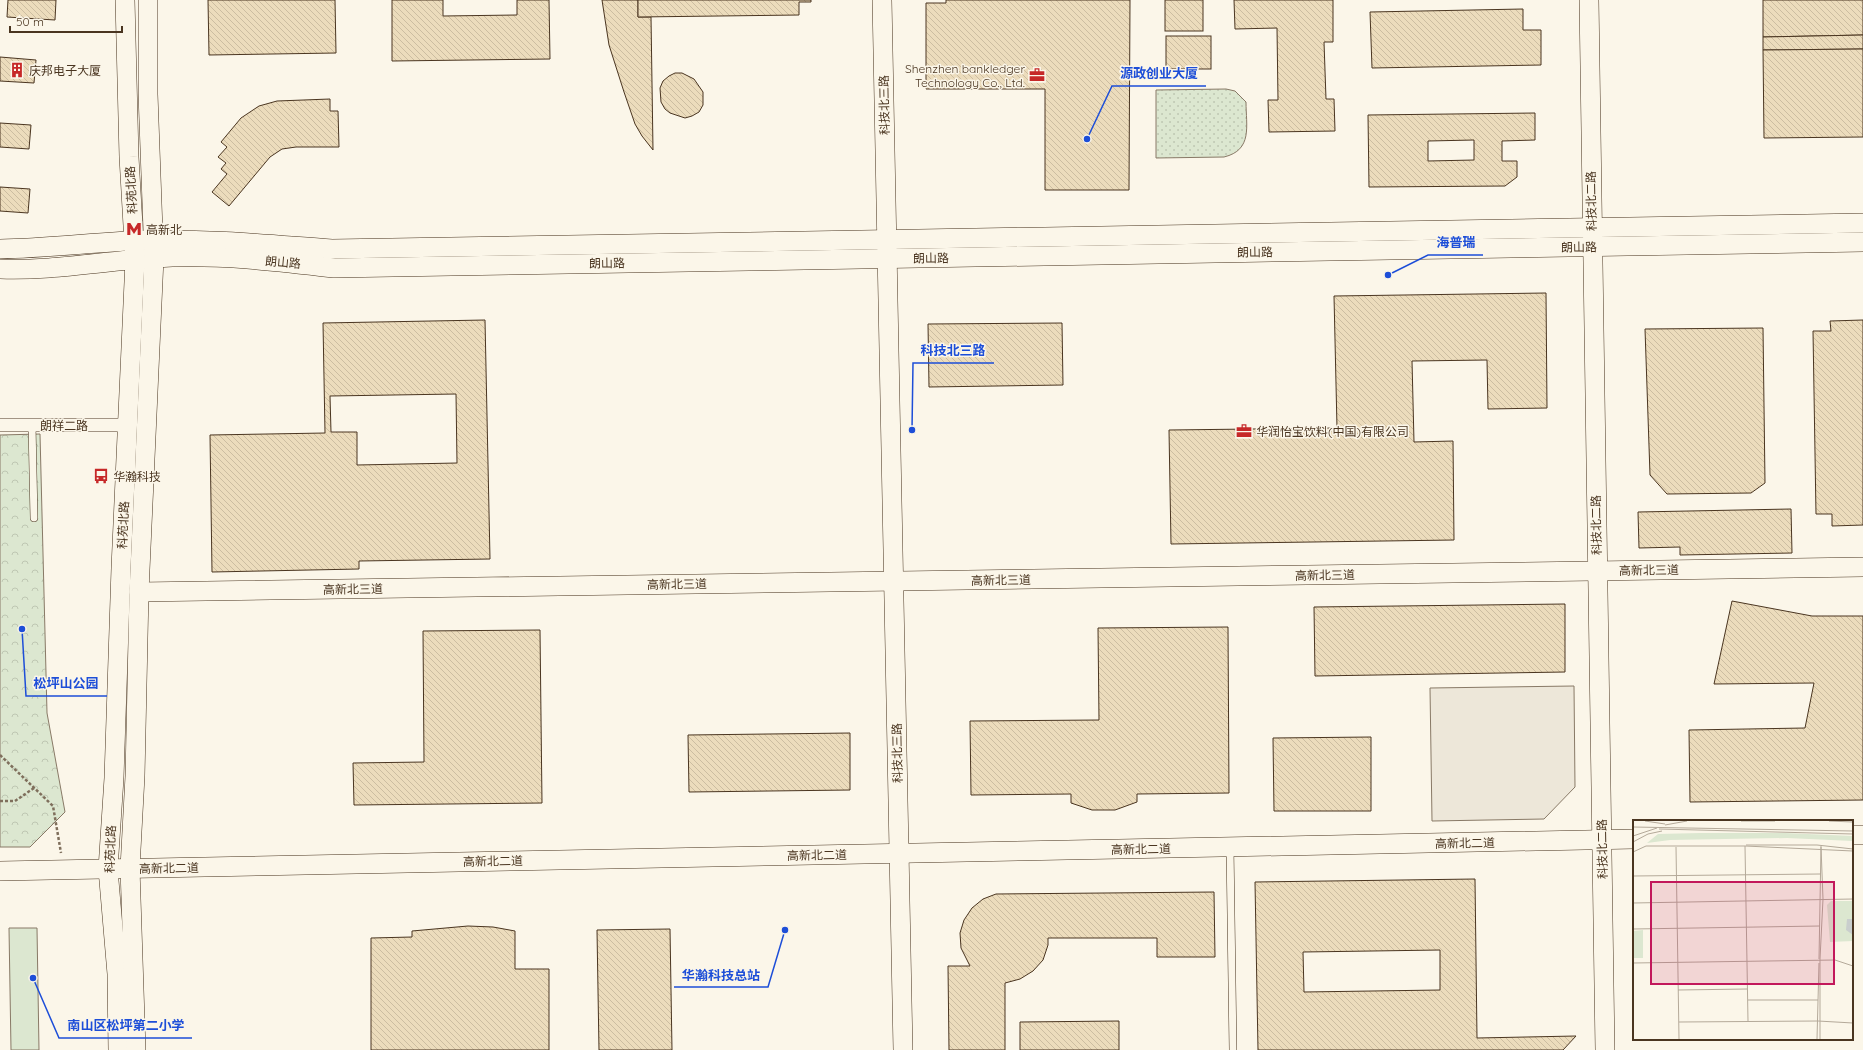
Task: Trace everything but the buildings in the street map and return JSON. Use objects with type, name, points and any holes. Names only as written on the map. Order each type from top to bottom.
[{"type":"street","name":"科苑北路","points":[[118,1050],[117,974],[108,869],[114,778],[135,251],[129,157],[125,0]]},
{"type":"street","name":"科苑北路","points":[[136,1050],[130,868],[135,776],[139,592],[154,249],[148,94],[148,0]]},
{"type":"street","name":"科技北三路","points":[[882,0],[903,1050]]},
{"type":"street","name":"科技北二路","points":[[1589,0],[1605,1050]]},
{"type":"street","name":"朗山路","points":[[154,249],[198,257],[277,261],[334,268],[887,258],[1592,237],[1863,223]]},
{"type":"street","name":"朗山路","points":[[0,269],[25,270],[135,251],[206,241],[332,249],[887,240],[1592,237],[1863,242]]},
{"type":"street","name":"朗山路","points":[[0,249],[135,251]]},
{"type":"street","name":"朗祥二路","points":[[0,425],[128,425]]},
{"type":"street","name":"高新北三道","points":[[139,592],[1863,567]]},
{"type":"street","name":"高新北二道","points":[[0,871],[1633,839]]},
{"type":"lane","points":[[32,425],[34,518]]},
{"type":"lane","points":[[1230,847],[1233,1050]]},
{"type":"path","points":[[0,755],[53,806],[64,870]]},
{"type":"path","points":[[0,801],[15,801],[34,788]]},
{"type":"green space","points":[[1226,89],[1235,91],[1246,102],[1246,136],[1240,149],[1233,154],[1224,157],[1156,158],[1156,90]]},
{"type":"green space","points":[[40,434],[47,713],[65,812],[30,847],[0,847],[0,435]]},
{"type":"green space","points":[[9,928],[37,928],[39,1050],[11,1050]]},
{"type":"shaded area","points":[[1574,686],[1575,787],[1544,819],[1432,821],[1430,688]]},
{"type":"place","name":"庆邦电子大厦","points":[[17,70]]},
{"type":"place","name":"Shenzhen bankledger Technology Co., Ltd.","points":[[1037,75]]},
{"type":"place","name":"源政创业大厦","points":[[1087,139]]},
{"type":"place","name":"高新北","points":[[134,229]]},
{"type":"place","name":"海普瑞","points":[[1388,275]]},
{"type":"place","name":"科技北三路","points":[[912,430]]},
{"type":"place","name":"华润怡宝饮料(中国)有限公司","points":[[1244,431]]},
{"type":"place","name":"华瀚科技","points":[[101,476]]},
{"type":"place","name":"松坪山公园","points":[[22,629]]},
{"type":"place","name":"华瀚科技总站","points":[[785,930]]},
{"type":"place","name":"南山区松坪第二小学","points":[[33,978]]}]
